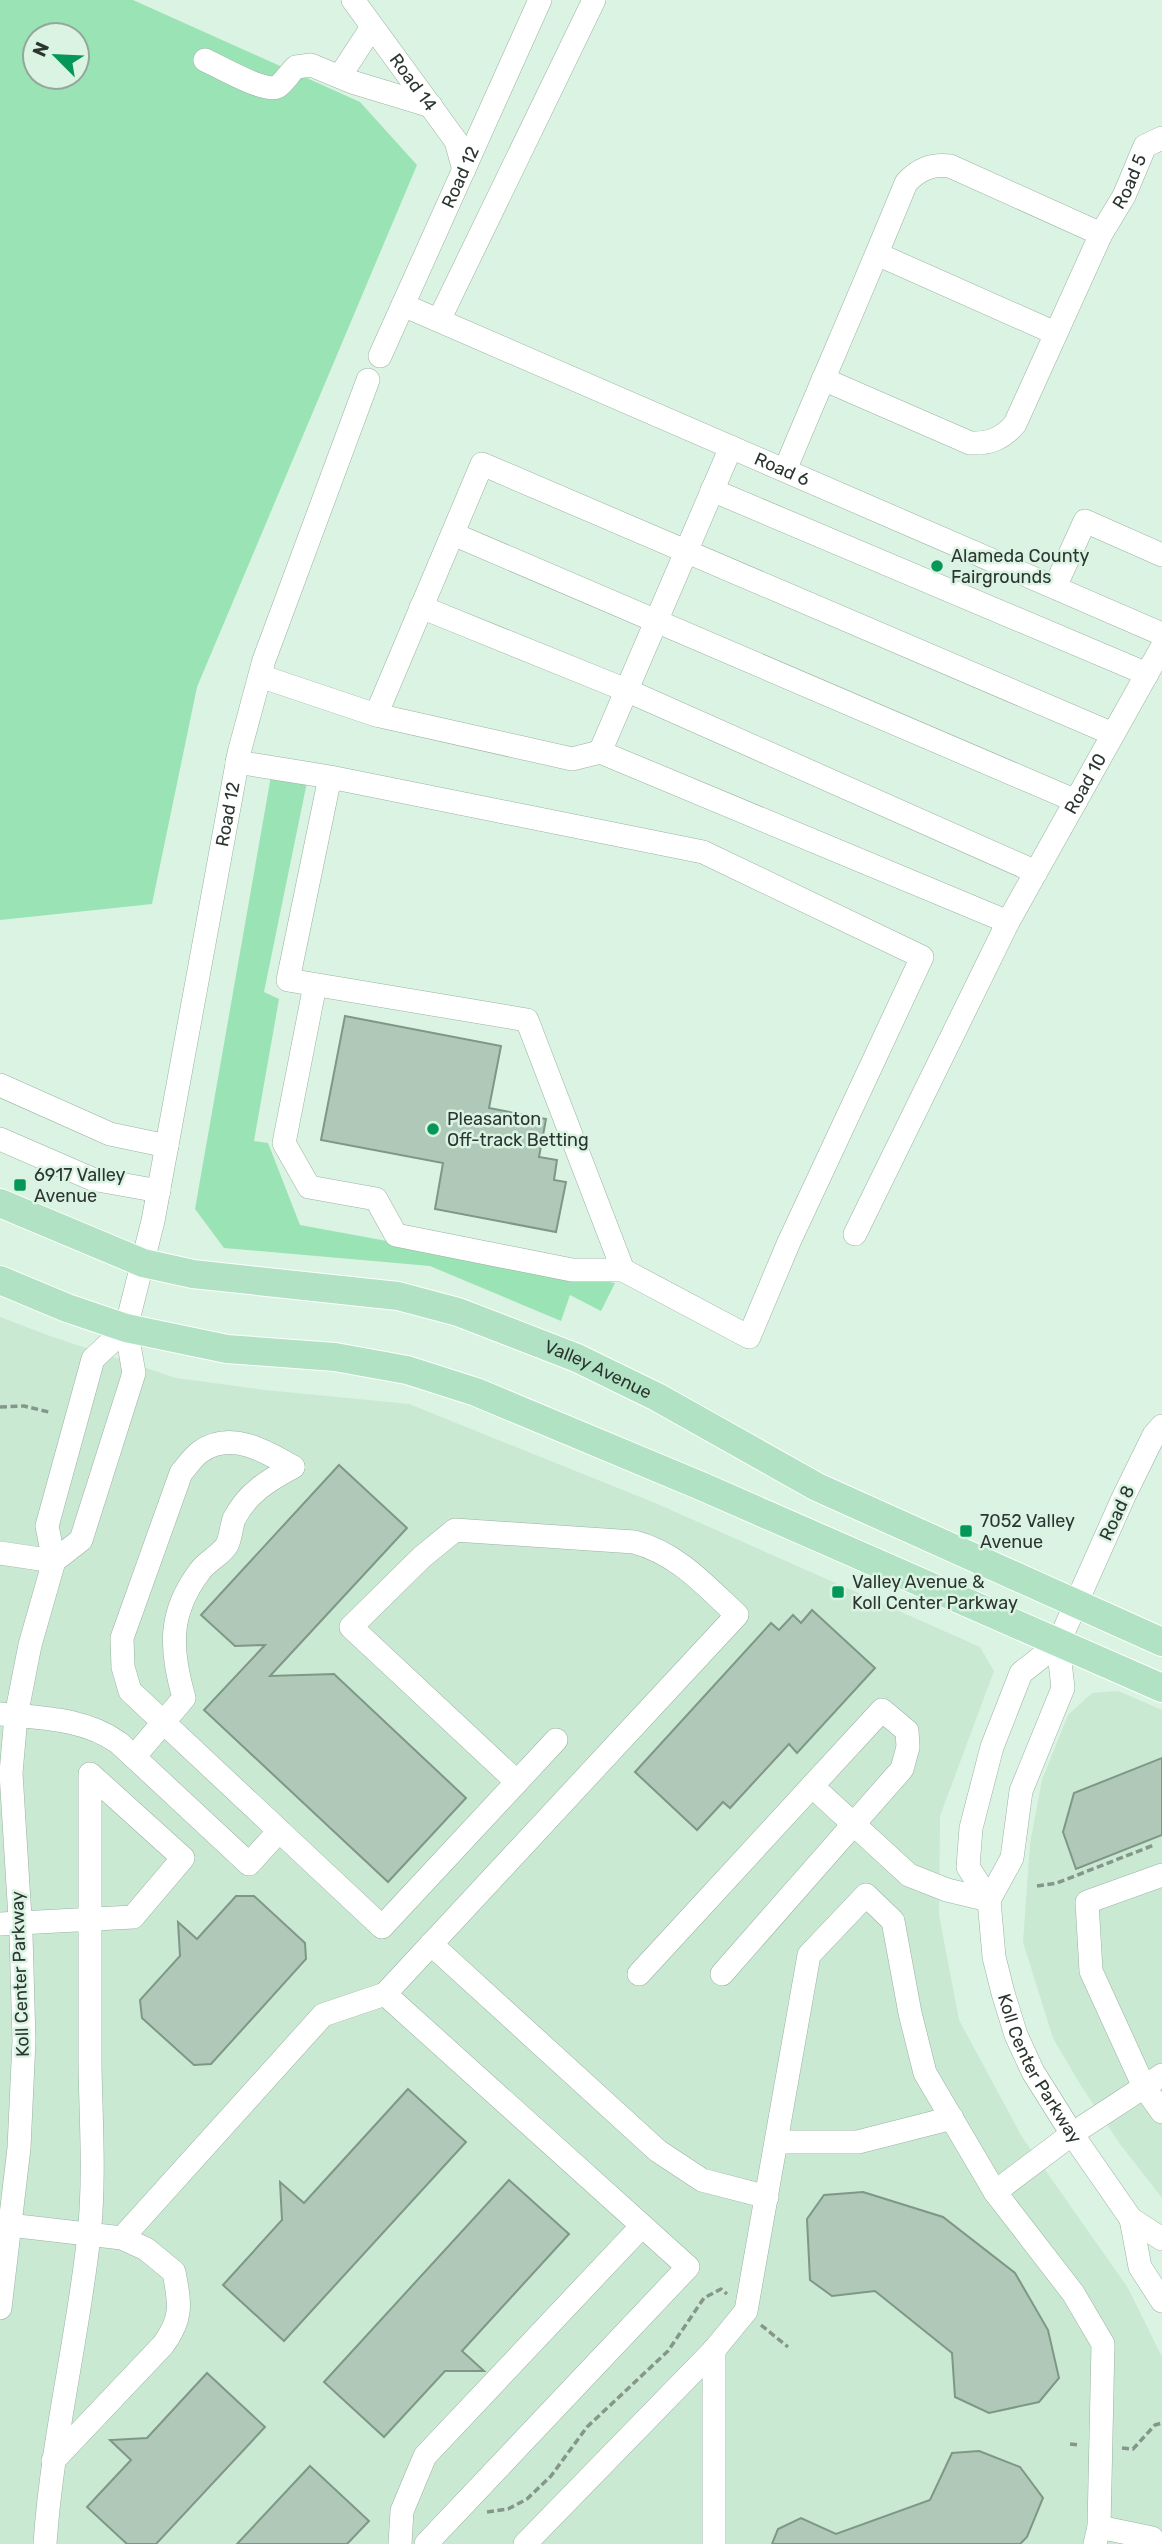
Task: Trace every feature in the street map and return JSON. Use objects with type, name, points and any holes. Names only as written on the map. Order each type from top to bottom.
[{"type":"main road","name":"Valley Avenue","points":[[0,1203],[143,1263],[193,1274],[398,1296],[458,1312],[577,1358],[657,1397],[817,1487],[1162,1642]]},
{"type":"main road","points":[[0,1280],[67,1308],[126,1328],[227,1349],[335,1357],[371,1363],[407,1370],[464,1388],[701,1486],[1162,1688]]},
{"type":"street","name":"Road 14","points":[[353,0],[456,141],[464,170]]},
{"type":"street","name":"Road 12","points":[[380,356],[541,0]]},
{"type":"street","points":[[439,320],[594,0]]},
{"type":"street","points":[[340,76],[372,27]]},
{"type":"street","points":[[205,60],[257,85],[270,88],[278,87],[296,66],[311,65],[431,106]]},
{"type":"street","name":"Road 5","points":[[823,379],[970,443],[983,444],[1006,434],[1015,424],[1101,234],[1124,196],[1145,146],[1162,138]]},
{"type":"street","points":[[785,470],[906,183],[914,174],[925,167],[950,166],[1101,234]]},
{"type":"street","points":[[877,254],[1055,333]]},
{"type":"street","name":"Road 6","points":[[403,305],[1162,634]]},
{"type":"street","name":"Road 12","points":[[143,1263],[159,1191],[237,762],[260,677],[368,380]]},
{"type":"street","points":[[600,752],[731,447]]},
{"type":"street","points":[[376,715],[482,464],[1113,734]]},
{"type":"street","points":[[712,491],[1147,674]]},
{"type":"street","points":[[1055,587],[1086,521],[1162,555]]},
{"type":"street","points":[[453,534],[1076,801]]},
{"type":"street","points":[[421,607],[626,690],[1036,872]]},
{"type":"street","name":"Road 10","points":[[855,1234],[1008,922],[1162,646]]},
{"type":"street","points":[[260,677],[376,715],[572,759],[600,752],[1008,922]]},
{"type":"street","points":[[237,762],[330,777],[703,852],[922,957],[789,1242],[749,1336],[623,1270],[572,1270],[396,1235],[376,1199],[309,1187],[284,1143],[315,985]]},
{"type":"street","points":[[330,777],[289,980],[527,1020],[623,1270]]},
{"type":"street","points":[[0,1085],[110,1134],[167,1146]]},
{"type":"street","points":[[0,1139],[92,1179],[159,1191]]},
{"type":"street","points":[[0,1553],[54,1561],[81,1540],[134,1373],[126,1328],[143,1263]]},
{"type":"street","name":"Koll Center Parkway","points":[[0,2308],[5,2225],[19,2148],[24,2041],[10,1924],[11,1773],[8,1715],[54,1561],[47,1526],[93,1359],[126,1328]]},
{"type":"street","name":"Road 8","points":[[1076,1602],[1124,1496],[1154,1435],[1162,1426]]},
{"type":"street","points":[[134,1757],[163,1722],[184,1698],[174,1650],[176,1623],[184,1594],[202,1567],[226,1547],[234,1520],[248,1498],[268,1480],[293,1467],[257,1447],[233,1443],[215,1444],[198,1453],[181,1473],[122,1638],[123,1667],[130,1691],[163,1722],[279,1831],[382,1927],[556,1740]]},
{"type":"street","points":[[121,2238],[323,2015],[385,1994],[737,1615],[671,1556],[654,1547],[634,1542],[455,1530],[422,1557],[351,1627],[517,1782]]},
{"type":"street","name":"Koll Center Parkway","points":[[1076,1602],[1058,1644],[1021,1673],[992,1747],[971,1828],[968,1867],[989,1900],[994,1957],[1016,2035],[1033,2072],[1131,2219],[1162,2239]]},
{"type":"street","name":"Koll Center Parkway","points":[[989,1900],[1012,1858],[1021,1791],[1063,1688],[1058,1644]]},
{"type":"street","points":[[639,1974],[882,1710],[907,1731],[908,1747],[902,1769],[722,1973]]},
{"type":"street","points":[[8,1715],[70,1721],[102,1731],[134,1757],[249,1864],[279,1831]]},
{"type":"street","points":[[10,1924],[90,1919],[133,1917],[183,1858],[90,1774],[90,1919],[91,2185],[89,2234],[53,2461],[45,2544]]},
{"type":"street","points":[[811,1786],[909,1875],[947,1890],[989,1900]]},
{"type":"street","points":[[1162,1875],[1087,1902],[1091,1971],[1153,2081],[1162,2112]]},
{"type":"street","points":[[526,2544],[714,2350],[746,2311],[809,1955],[866,1895],[893,1921],[910,2013],[925,2073],[995,2192],[1073,2293],[1103,2344],[1097,2536],[1153,2538],[1151,2544]]},
{"type":"street","points":[[431,1944],[658,2151],[702,2180],[767,2197]]},
{"type":"street","points":[[385,1994],[688,2267],[426,2544]]},
{"type":"street","points":[[995,2192],[1072,2134],[1153,2081]]},
{"type":"street","points":[[777,2142],[858,2142],[952,2118]]},
{"type":"street","name":"Koll Center Parkway","points":[[1131,2219],[1140,2267],[1162,2301]]},
{"type":"street","points":[[5,2225],[121,2238],[146,2249],[174,2272],[180,2304],[176,2328],[53,2461]]},
{"type":"street","points":[[400,2544],[402,2511],[425,2456],[642,2226]]},
{"type":"street","points":[[714,2350],[714,2544]]},
{"type":"path","points":[[0,1407],[24,1406],[49,1412]]},
{"type":"path","points":[[1037,1886],[1056,1883],[1154,1845]]},
{"type":"path","points":[[456,2512],[481,2513],[508,2509],[527,2499],[551,2476],[587,2427],[668,2351],[704,2298],[721,2289],[788,2347]]},
{"type":"shaded area","points":[[0,1317],[176,1378],[409,1404],[655,1503],[980,1647],[994,1671],[940,1816],[939,1915],[959,2020],[1022,2137],[1128,2288],[1162,2357],[1162,2544],[0,2544]]},
{"type":"shaded area","points":[[1118,1691],[1162,1710],[1162,2198],[1120,2144],[1053,2038],[1023,1942],[1030,1844],[1042,1780],[1068,1715],[1092,1693]]},
{"type":"green space","points":[[0,0],[133,0],[360,102],[417,165],[197,687],[152,904],[0,920]]},
{"type":"green space","points":[[271,776],[307,782],[264,992],[279,999],[254,1141],[268,1143],[300,1225],[615,1283],[601,1311],[570,1295],[561,1321],[430,1266],[224,1248],[195,1209]]},
{"type":"building","name":"Pleasanton Off-track Betting","points":[[345,1016],[501,1046],[489,1108],[546,1119],[539,1157],[557,1160],[554,1180],[566,1182],[556,1232],[435,1209],[443,1163],[321,1140]]},
{"type":"building","points":[[339,1465],[407,1528],[270,1676],[334,1674],[466,1798],[388,1882],[204,1710],[265,1645],[235,1646],[201,1615]]},
{"type":"building","points":[[812,1610],[875,1668],[797,1753],[789,1744],[730,1808],[723,1802],[697,1830],[635,1772],[771,1623],[779,1630],[793,1615],[801,1623]]},
{"type":"building","points":[[1162,1758],[1162,1835],[1076,1869],[1063,1832],[1074,1793]]},
{"type":"building","points":[[236,1896],[254,1896],[305,1943],[306,1959],[211,2064],[194,2065],[142,2018],[140,2000],[180,1956],[178,1922],[197,1939]]},
{"type":"building","points":[[408,2089],[466,2142],[284,2341],[223,2285],[282,2220],[280,2182],[304,2203]]},
{"type":"building","points":[[509,2180],[569,2234],[462,2351],[484,2371],[445,2371],[384,2437],[324,2382]]},
{"type":"building","points":[[863,2192],[943,2217],[1015,2273],[1048,2330],[1059,2378],[1039,2402],[989,2413],[955,2397],[952,2353],[875,2291],[832,2296],[810,2280],[807,2219],[824,2195]]},
{"type":"building","points":[[207,2373],[265,2427],[156,2544],[127,2544],[87,2507],[131,2460],[110,2440],[147,2438]]},
{"type":"building","points":[[979,2451],[1020,2467],[1043,2498],[1027,2537],[1020,2544],[772,2544],[778,2529],[801,2518],[836,2534],[930,2500],[952,2453]]},
{"type":"building","points":[[310,2466],[369,2521],[347,2544],[237,2544]]},
{"type":"place","name":"Alameda County Fairgrounds","points":[[937,566]]},
{"type":"place","name":"Pleasanton Off-track Betting","points":[[433,1129]]},
{"type":"place","name":"6917 Valley Avenue","points":[[20,1185]]},
{"type":"place","name":"7052 Valley Avenue","points":[[966,1531]]},
{"type":"place","name":"Valley Avenue & Koll Center Parkway","points":[[838,1592]]}]
